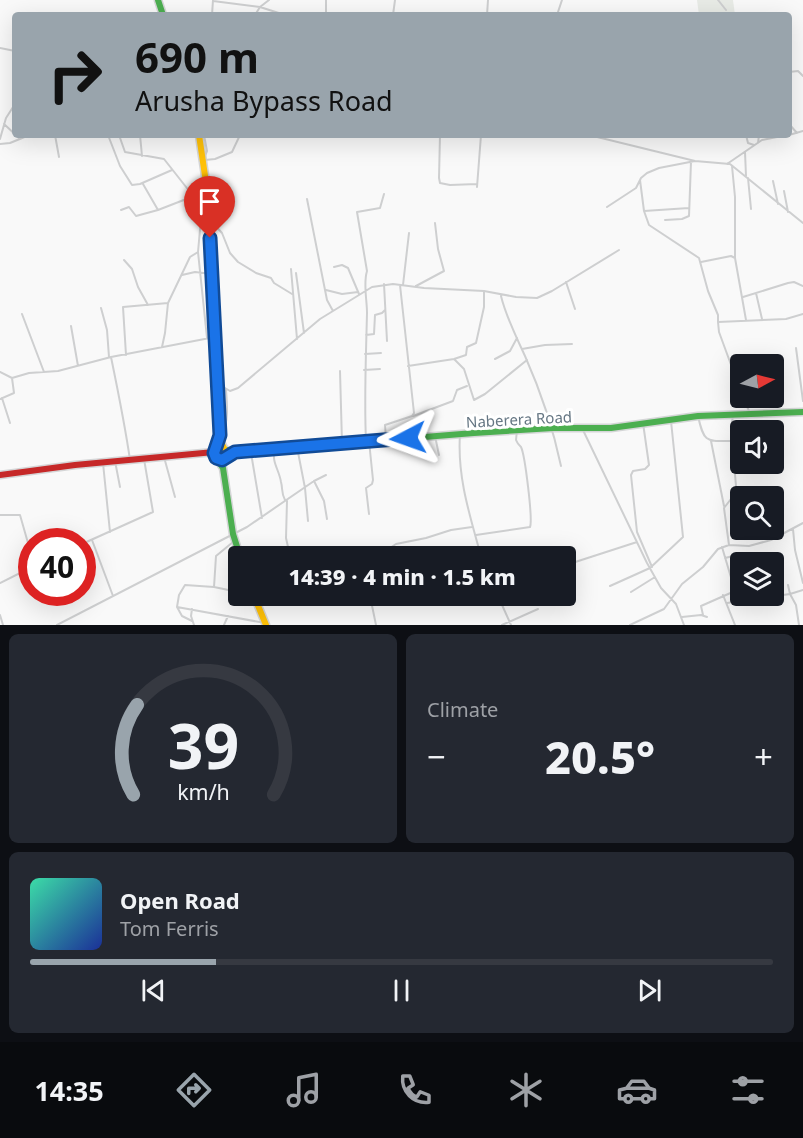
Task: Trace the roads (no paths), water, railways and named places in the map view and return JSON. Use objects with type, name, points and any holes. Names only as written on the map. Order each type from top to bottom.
[{"type":"street","points":[[257,12],[268,0]]},
{"type":"street","points":[[718,0],[726,10]]},
{"type":"street","points":[[213,1],[260,7],[276,12]]},
{"type":"street","points":[[0,139],[4,124],[12,109]]},
{"type":"street","points":[[4,124],[12,131]]},
{"type":"street","points":[[792,127],[797,133]]},
{"type":"street","points":[[792,134],[803,131]]},
{"type":"street","points":[[0,144],[10,143],[19,138]]},
{"type":"street","points":[[55,138],[59,157]]},
{"type":"street","points":[[109,138],[125,176],[133,186],[172,170]]},
{"type":"street","points":[[120,138],[124,152],[163,159],[194,196]]},
{"type":"street","points":[[140,138],[142,156]]},
{"type":"street","points":[[200,138],[204,160],[205,196],[209,219],[220,453],[237,546]]},
{"type":"street","points":[[204,160],[207,152],[205,138]]},
{"type":"street","points":[[204,160],[232,152],[239,138]]},
{"type":"street","points":[[440,138],[440,183],[477,186],[481,138]]},
{"type":"street","points":[[601,138],[693,161],[732,166],[803,224]]},
{"type":"street","points":[[747,138],[748,143],[754,145]]},
{"type":"street","points":[[758,142],[759,138]]},
{"type":"street","points":[[727,164],[758,142],[769,138]]},
{"type":"street","points":[[745,152],[751,209]]},
{"type":"street","points":[[607,207],[636,188],[640,180],[653,170],[693,161]]},
{"type":"street","points":[[665,220],[688,217],[693,161]]},
{"type":"street","points":[[732,166],[735,197],[735,258],[746,320]]},
{"type":"street","points":[[640,180],[644,211],[650,227],[693,252],[701,262],[708,291],[718,315],[719,332],[730,362]]},
{"type":"street","points":[[773,181],[778,204]]},
{"type":"street","points":[[142,184],[158,210]]},
{"type":"street","points":[[783,191],[788,213]]},
{"type":"street","points":[[369,514],[366,488],[372,484],[373,480],[367,441],[364,370],[366,268],[357,212],[380,208],[384,194]]},
{"type":"street","points":[[121,210],[129,207],[136,216],[194,196],[205,196]]},
{"type":"street","points":[[205,196],[198,252],[207,338]]},
{"type":"street","points":[[307,199],[328,303],[333,311]]},
{"type":"street","points":[[644,211],[689,208]]},
{"type":"street","points":[[209,219],[222,233],[230,253],[238,262],[256,273],[271,278],[274,283],[292,294]]},
{"type":"street","points":[[414,287],[444,272],[435,223]]},
{"type":"street","points":[[409,233],[401,285],[413,416]]},
{"type":"street","points":[[218,383],[232,391],[238,388],[304,333],[358,293],[384,284],[484,291],[501,296],[537,298],[619,250]]},
{"type":"street","points":[[161,348],[168,303],[190,257],[198,252]]},
{"type":"street","points":[[701,262],[731,256],[735,258]]},
{"type":"street","points":[[124,260],[132,269],[138,287],[148,305]]},
{"type":"street","points":[[334,267],[345,265],[348,268],[358,293]]},
{"type":"street","points":[[291,269],[297,339]]},
{"type":"street","points":[[296,273],[304,333]]},
{"type":"street","points":[[182,275],[212,274]]},
{"type":"street","points":[[566,282],[575,309]]},
{"type":"street","points":[[742,297],[788,283],[794,282],[803,286]]},
{"type":"street","points":[[384,284],[387,341]]},
{"type":"street","points":[[325,289],[342,294],[358,293]]},
{"type":"street","points":[[408,366],[466,355],[467,347],[476,343],[484,307],[484,291]]},
{"type":"street","points":[[756,293],[762,319]]},
{"type":"street","points":[[501,296],[508,319],[518,338],[553,428],[561,466]]},
{"type":"street","points":[[126,354],[122,307],[168,303]]},
{"type":"street","points":[[101,308],[130,460]]},
{"type":"street","points":[[366,334],[373,334],[375,315],[385,309]]},
{"type":"street","points":[[22,314],[44,372]]},
{"type":"street","points":[[718,322],[786,319],[803,314]]},
{"type":"street","points":[[70,326],[78,366]]},
{"type":"street","points":[[0,372],[12,378],[27,373],[56,372],[110,357],[215,337]]},
{"type":"street","points":[[495,358],[510,351],[518,338]]},
{"type":"street","points":[[522,349],[572,344]]},
{"type":"street","points":[[796,348],[803,401]]},
{"type":"street","points":[[365,354],[381,353]]},
{"type":"street","points":[[454,359],[464,369],[472,398],[476,399],[527,360]]},
{"type":"street","points":[[364,370],[380,369]]},
{"type":"street","points":[[340,371],[342,443]]},
{"type":"street","points":[[10,423],[1,398],[14,393],[12,378]]},
{"type":"street","points":[[386,440],[385,425],[453,401],[457,390],[468,386]]},
{"type":"street","points":[[218,398],[225,389]]},
{"type":"street","points":[[220,437],[224,432],[226,416],[225,389]]},
{"type":"street","points":[[746,408],[748,416]]},
{"type":"street","points":[[746,408],[748,416]]},
{"type":"street","name":"Naberera Road","points":[[0,475],[40,468],[103,462],[367,441],[553,428],[611,428],[670,418],[803,412]]},
{"type":"street","points":[[698,416],[703,436],[711,441],[730,441]]},
{"type":"street","points":[[733,416],[733,420]]},
{"type":"street","points":[[610,586],[651,567],[683,537],[670,418]]},
{"type":"street","points":[[643,423],[649,465],[645,469],[633,471],[631,475],[637,532],[655,577],[676,604],[684,625]]},
{"type":"street","points":[[582,428],[651,567]]},
{"type":"street","points":[[476,536],[530,527],[532,524],[522,449],[516,440],[517,430]]},
{"type":"street","points":[[460,434],[458,453],[461,476],[478,546]]},
{"type":"street","points":[[435,436],[439,455]]},
{"type":"street","points":[[711,441],[729,545]]},
{"type":"street","points":[[297,447],[305,488],[308,520]]},
{"type":"street","points":[[275,449],[273,457],[281,480],[281,493],[286,501],[288,546]]},
{"type":"street","points":[[251,451],[262,518]]},
{"type":"street","points":[[164,457],[175,497]]},
{"type":"street","points":[[96,538],[153,512],[144,459]]},
{"type":"street","points":[[115,461],[120,487]]},
{"type":"street","points":[[103,462],[110,532]]},
{"type":"street","points":[[724,506],[735,491],[736,474]]},
{"type":"street","points":[[57,625],[235,537],[326,475]]},
{"type":"street","points":[[314,482],[324,501],[327,519]]},
{"type":"street","points":[[0,514],[20,515],[24,528]]},
{"type":"street","points":[[630,625],[649,614],[661,611],[682,584],[722,547],[752,545],[777,538],[803,523]]},
{"type":"street","points":[[393,546],[451,530],[472,527]]},
{"type":"street","points":[[793,528],[796,556],[803,583]]},
{"type":"street","points":[[214,588],[216,556],[235,537]]},
{"type":"street","points":[[576,562],[637,542]]},
{"type":"street","points":[[722,547],[730,576]]},
{"type":"street","points":[[96,550],[114,597]]},
{"type":"street","points":[[724,558],[730,557]]},
{"type":"street","points":[[0,583],[18,574]]},
{"type":"street","points":[[631,592],[655,577]]},
{"type":"street","points":[[194,623],[182,616],[177,607],[184,585],[228,590]]},
{"type":"street","points":[[788,585],[796,605],[799,625]]},
{"type":"street","points":[[784,595],[803,590]]},
{"type":"street","points":[[703,615],[701,606],[730,593]]},
{"type":"street","points":[[723,595],[735,625]]},
{"type":"street","points":[[177,607],[265,624],[258,606]]},
{"type":"street","points":[[372,606],[376,625]]},
{"type":"street","points":[[502,606],[511,625]]},
{"type":"street","points":[[192,609],[194,623]]},
{"type":"street","points":[[502,625],[538,609]]},
{"type":"street","points":[[0,615],[3,625]]},
{"type":"street","points":[[682,617],[703,615],[707,617]]},
{"type":"street","points":[[224,625],[228,616]]}]
